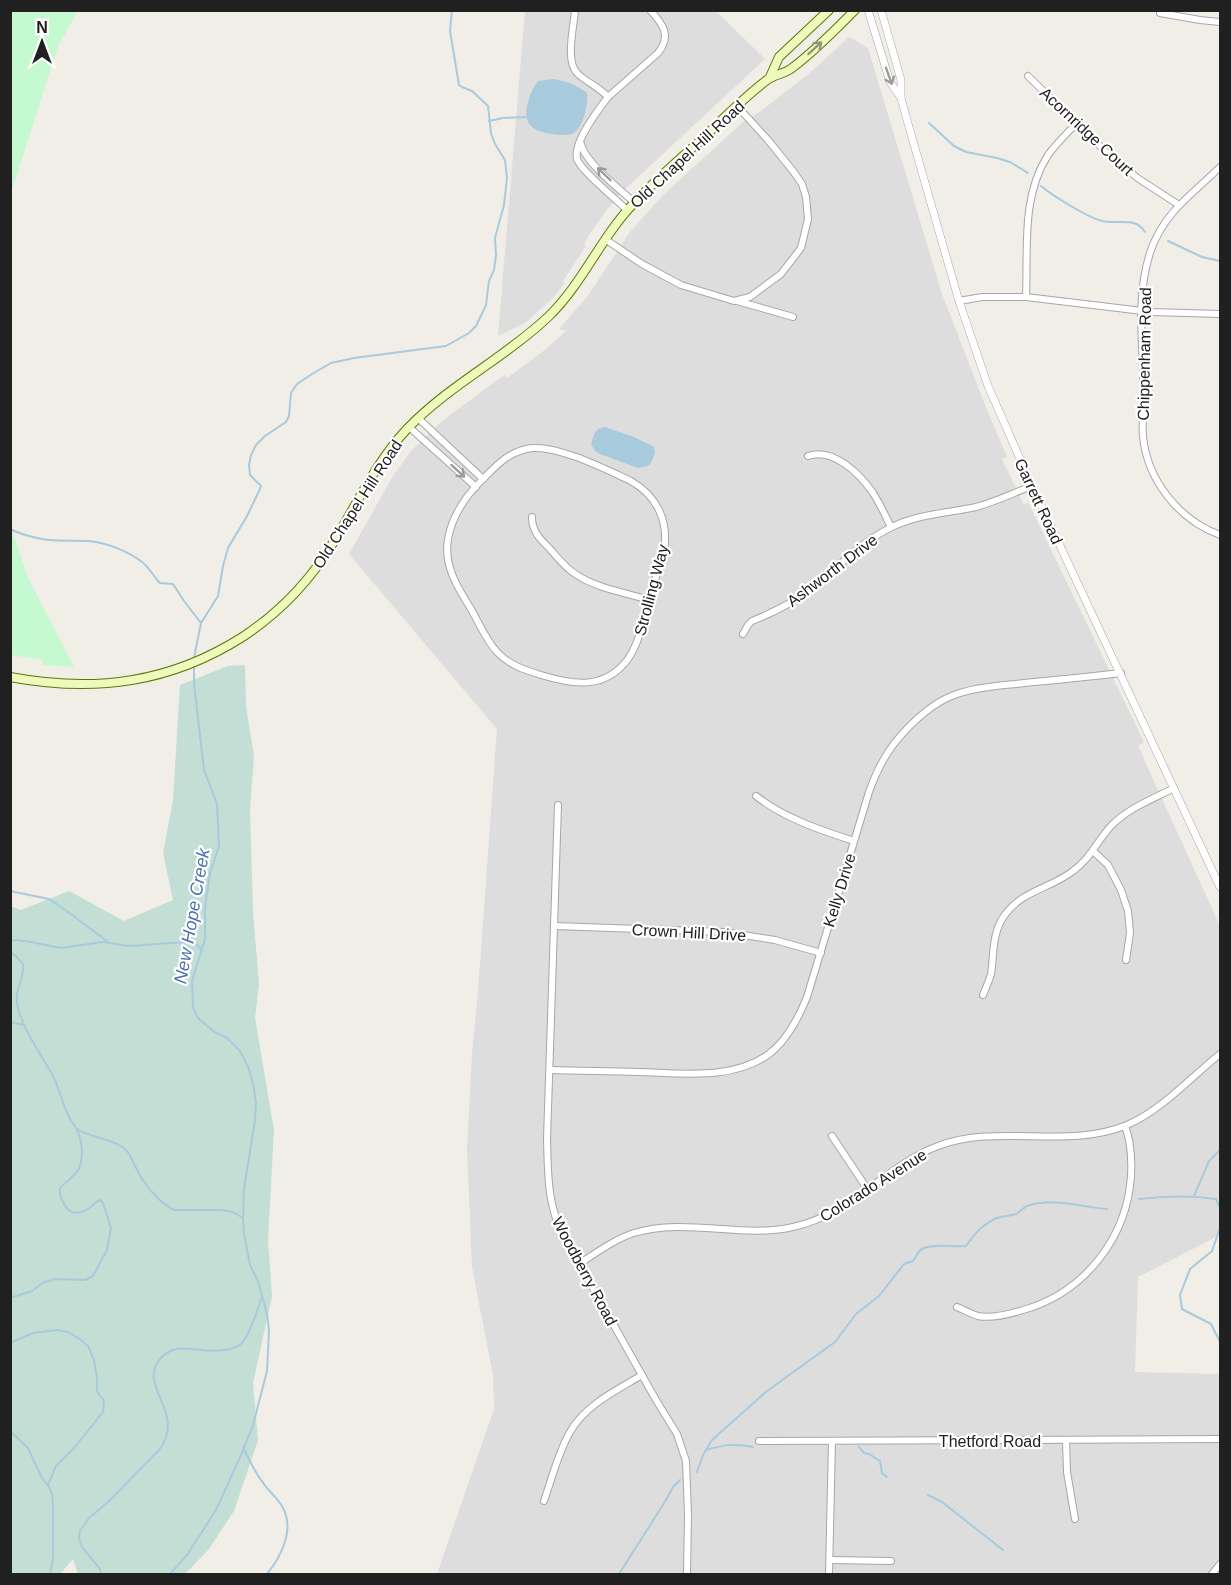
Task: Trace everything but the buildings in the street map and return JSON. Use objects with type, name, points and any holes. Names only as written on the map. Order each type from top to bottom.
[{"type":"main road","name":"Old Chapel Hill Road","points":[[770,77],[779,57],[829,10]]},
{"type":"main road","name":"Old Chapel Hill Road","points":[[10,677],[84,685],[124,682],[164,673],[196,662],[220,650],[267,619],[294,594],[313,572],[390,449],[418,418],[531,332],[577,282],[605,239],[634,202],[770,77],[790,70],[855,10]]},
{"type":"street","points":[[575,10],[572,65],[577,72],[608,97]]},
{"type":"street","points":[[627,210],[579,164],[577,152],[585,130],[608,97],[663,46],[664,30],[660,21],[650,10]]},
{"type":"street","name":"Garrett Road","points":[[868,10],[890,82],[901,98]]},
{"type":"street","name":"Garrett Road","points":[[881,10],[901,80],[901,98],[959,301],[988,386],[1032,486],[1221,887]]},
{"type":"street","points":[[1160,13],[1221,22]]},
{"type":"street","name":"Acornridge Court","points":[[1028,76],[1108,155],[1179,205]]},
{"type":"street","points":[[605,239],[642,264],[681,285],[734,301],[750,297],[773,281],[788,266],[801,248],[807,228],[808,212],[802,184],[768,140],[737,106]]},
{"type":"street","points":[[1026,297],[1028,218],[1031,194],[1047,156],[1076,124]]},
{"type":"street","points":[[580,142],[585,155],[634,202]]},
{"type":"street","name":"Chippenham Road","points":[[1221,166],[1179,205],[1160,230],[1151,251],[1144,280],[1142,311],[1143,435],[1149,461],[1165,493],[1177,508],[1209,531],[1221,535]]},
{"type":"street","points":[[959,301],[982,297],[1026,297],[1142,311],[1221,314]]},
{"type":"street","points":[[737,300],[793,317]]},
{"type":"street","points":[[418,418],[483,479]]},
{"type":"street","points":[[409,428],[476,487]]},
{"type":"street","name":"Strolling Way","points":[[539,447],[563,452],[639,486],[660,510],[665,533],[664,551],[633,650],[621,666],[605,678],[585,683],[573,683],[536,673],[511,663],[492,645],[449,566],[447,544],[451,525],[483,479],[509,455],[539,447]]},
{"type":"street","points":[[443,457],[450,448]]},
{"type":"street","points":[[808,456],[816,454],[830,456],[853,472],[873,493],[891,527]]},
{"type":"street","name":"Ashworth Drive","points":[[743,634],[752,621],[793,602],[867,542],[891,527],[920,517],[993,502],[1032,486]]},
{"type":"street","points":[[532,517],[536,534],[561,562],[577,575],[589,582],[649,600]]},
{"type":"street","name":"Kelly Drive","points":[[550,1070],[697,1074],[729,1070],[759,1060],[771,1053],[800,1013],[814,978],[873,782],[888,751],[898,737],[939,702],[959,693],[1121,673]]},
{"type":"street","points":[[983,995],[990,975],[997,930],[1004,916],[1030,893],[1075,870],[1093,851],[1113,823],[1139,805],[1174,788]]},
{"type":"street","points":[[756,796],[807,825],[854,841]]},
{"type":"street","name":"Woodberry Road","points":[[558,805],[548,1139],[551,1203],[557,1224],[677,1434],[686,1461],[687,1575]]},
{"type":"street","points":[[1093,851],[1108,865],[1128,910],[1130,933],[1126,960]]},
{"type":"street","name":"Crown Hill Drive","points":[[555,926],[724,932],[775,940],[821,952]]},
{"type":"street","name":"Colorado Avenue","points":[[579,1264],[624,1237],[654,1229],[681,1227],[778,1230],[810,1223],[833,1213],[922,1153],[962,1138],[996,1135],[1083,1136],[1125,1126],[1157,1107],[1221,1054]]},
{"type":"street","points":[[957,1307],[979,1316],[997,1316],[1016,1312],[1053,1298],[1071,1287],[1088,1272],[1110,1244],[1126,1206],[1130,1185],[1131,1156],[1125,1126]]},
{"type":"street","points":[[832,1136],[868,1190]]},
{"type":"street","points":[[544,1501],[563,1446],[575,1424],[601,1401],[642,1375]]},
{"type":"street","name":"Thetford Road","points":[[759,1441],[1221,1439]]},
{"type":"street","points":[[1066,1440],[1067,1472],[1075,1519]]},
{"type":"street","points":[[830,1575],[832,1441]]},
{"type":"street","points":[[830,1560],[891,1561]]},
{"type":"street","points":[[1212,1575],[1221,1564]]},
{"type":"shaded area","points":[[525,11],[716,11],[765,59],[621,193],[589,235],[584,244],[586,246],[563,281],[565,283],[552,299],[525,323],[498,336]]},
{"type":"shaded area","points":[[849,37],[868,48],[942,294],[1007,457],[1002,459],[1024,505],[1028,502],[1144,742],[1138,746],[1220,926],[1220,1235],[1138,1277],[1135,1372],[1220,1374],[1220,1574],[437,1574],[494,1409],[493,1375],[472,1267],[467,1149],[497,729],[349,554],[393,476],[411,451],[450,415],[504,375],[507,378],[566,331],[559,329],[587,297],[630,232],[662,196],[743,122],[761,111],[812,71]]},
{"type":"shaded area","points":[[553,79],[571,84],[587,93],[583,120],[574,133],[558,135],[544,132],[533,128],[527,120],[527,105],[538,81]]},
{"type":"shaded area","points":[[605,427],[654,447],[655,453],[651,463],[638,468],[595,451],[591,444],[594,434],[598,429]]},
{"type":"shaded area","points":[[245,665],[246,706],[254,756],[250,809],[253,912],[259,984],[255,1018],[274,1130],[268,1241],[272,1296],[253,1383],[258,1440],[234,1511],[209,1549],[185,1574],[78,1574],[73,1559],[60,1574],[11,1574],[11,906],[21,910],[69,891],[124,921],[173,900],[163,853],[173,800],[180,685],[228,666]]},
{"type":"green space","points":[[11,10],[78,11],[58,46],[11,193]]},
{"type":"green space","points":[[10,524],[28,578],[74,667],[42,665],[43,660],[11,655]]},
{"type":"waterway","name":"New Hope Creek","points":[[194,658],[201,623],[218,596],[228,548],[261,486],[250,475],[251,455],[256,445],[265,436],[286,422],[289,416],[291,393],[297,384],[331,363],[446,346],[469,333],[476,326],[486,305],[489,281],[494,270],[495,238],[504,205],[507,178],[505,160],[491,133],[488,106],[472,91],[459,85],[450,31],[452,10]]},
{"type":"waterway","points":[[489,121],[528,117]]},
{"type":"waterway","points":[[929,123],[954,146],[966,152],[1010,162],[1028,173]]},
{"type":"waterway","points":[[1041,186],[1070,206],[1096,219],[1136,224],[1145,232]]},
{"type":"waterway","points":[[1168,241],[1202,257],[1220,261]]},
{"type":"waterway","points":[[10,529],[42,539],[89,541],[124,551],[145,564],[160,583],[173,584],[201,623]]},
{"type":"waterway","name":"New Hope Creek","points":[[170,1574],[187,1555],[216,1510],[241,1455],[253,1425],[267,1371],[269,1330],[258,1281],[250,1265],[243,1218],[244,1189],[255,1120],[254,1088],[249,1069],[240,1051],[227,1038],[213,1031],[198,1018],[193,1008],[192,981],[205,939],[205,908],[210,873],[219,846],[217,804],[204,770],[194,666]]},
{"type":"waterway","points":[[10,891],[49,899],[107,941]]},
{"type":"waterway","points":[[10,941],[17,940],[61,948],[103,942],[129,946],[186,942],[199,946],[202,951]]},
{"type":"waterway","points":[[10,953],[23,964],[16,999],[20,1014],[27,1032],[54,1079],[81,1143],[79,1168],[60,1188],[60,1197],[66,1207],[76,1213],[88,1209],[100,1200],[111,1228],[107,1250],[93,1276],[85,1280],[54,1279],[44,1282],[32,1291],[10,1298]]},
{"type":"waterway","points":[[10,1022],[24,1025]]},
{"type":"waterway","points":[[77,1129],[114,1142],[124,1148],[147,1186],[162,1202],[174,1210],[221,1210],[233,1212],[243,1218]]},
{"type":"waterway","points":[[1194,1196],[1209,1161],[1220,1150]]},
{"type":"waterway","points":[[1139,1199],[1177,1196],[1216,1199],[1220,1208]]},
{"type":"waterway","points":[[697,1472],[712,1440],[767,1391],[835,1342],[856,1314],[879,1296],[904,1264],[913,1261],[922,1249],[938,1246],[966,1246],[988,1223],[997,1218],[1016,1214],[1027,1206],[1037,1203],[1057,1202],[1107,1209]]},
{"type":"waterway","points":[[1220,1228],[1212,1251],[1190,1269],[1180,1295],[1182,1309],[1211,1324],[1220,1342]]},
{"type":"waterway","points":[[101,1574],[100,1569],[82,1547],[79,1538],[80,1531],[89,1518],[160,1449],[167,1435],[168,1423],[154,1380],[154,1369],[165,1354],[175,1349],[209,1351],[232,1349],[239,1345],[254,1321],[262,1297]]},
{"type":"waterway","points":[[10,1343],[33,1333],[58,1330],[68,1332],[88,1346],[94,1360],[97,1390],[103,1399],[103,1412],[75,1447],[56,1466],[48,1485]]},
{"type":"waterway","points":[[10,1431],[28,1448],[52,1494],[53,1560],[50,1574]]},
{"type":"waterway","points":[[706,1450],[730,1445],[753,1447]]},
{"type":"waterway","points":[[243,1447],[258,1475],[282,1506],[287,1518],[286,1536],[281,1553],[267,1574]]},
{"type":"waterway","points":[[859,1447],[864,1453],[880,1461],[882,1473],[887,1477]]},
{"type":"waterway","points":[[619,1574],[673,1487],[680,1480]]},
{"type":"waterway","points":[[928,1495],[942,1502],[1003,1550]]}]
